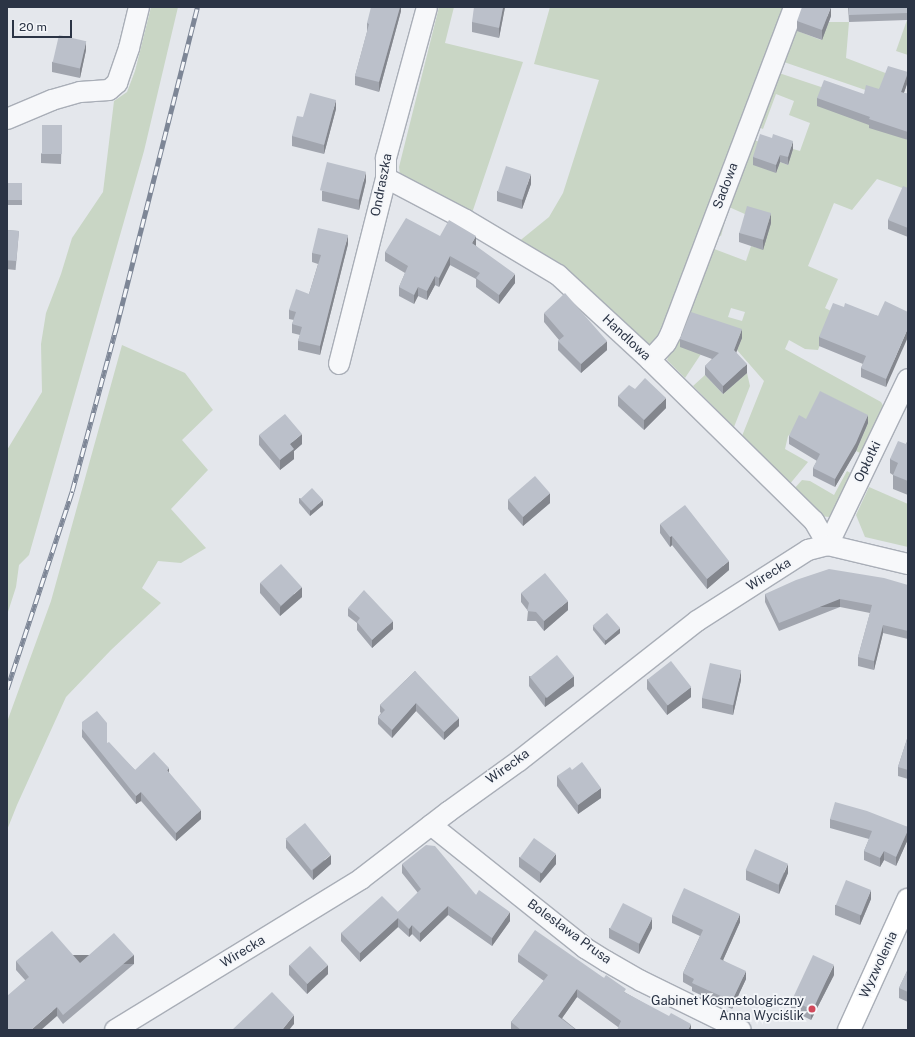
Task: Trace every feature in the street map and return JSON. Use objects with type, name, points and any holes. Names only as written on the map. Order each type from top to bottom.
[{"type":"street","points":[[7,119],[52,100],[80,92],[109,90],[117,84],[129,48],[139,7]]},
{"type":"street","name":"Ondraszka","points":[[339,364],[386,178],[386,158],[427,7]]},
{"type":"street","name":"Sadowa","points":[[650,360],[666,343],[671,333],[794,7]]},
{"type":"street","name":"Handlowa","points":[[386,178],[466,220],[558,275],[650,360],[814,521],[828,546]]},
{"type":"street","name":"Opłotki","points":[[828,546],[908,379]]},
{"type":"street","name":"Wirecka","points":[[115,1030],[362,879],[431,825],[519,760],[697,621],[808,550],[828,546],[908,564]]},
{"type":"street","name":"Bolesława Prusa","points":[[431,825],[573,938],[601,958],[641,981],[741,1030]]},
{"type":"street","name":"Wyzwolenia","points":[[849,1030],[908,900]]},
{"type":"green space","points":[[151,7],[178,7],[144,151],[29,555],[19,565],[16,587],[7,615],[7,450],[42,392],[41,344],[46,313],[61,274],[72,238],[103,192],[114,101],[127,92],[135,71]]},
{"type":"green space","points":[[439,7],[454,7],[445,43],[523,62],[472,213],[400,175],[399,167]]},
{"type":"green space","points":[[550,7],[786,7],[664,331],[652,346],[646,346],[517,243],[549,217],[563,193],[599,80],[534,64]]},
{"type":"green space","points":[[908,20],[908,55],[896,51]]},
{"type":"green space","points":[[829,22],[849,22],[846,58],[888,74],[880,95],[781,61],[795,30],[821,40]]},
{"type":"green space","points":[[776,72],[824,88],[853,117],[908,140],[908,190],[877,179],[852,210],[834,203],[808,266],[838,279],[825,308],[833,312],[818,350],[805,349],[789,340],[785,349],[881,402],[886,411],[864,455],[856,451],[868,423],[811,416],[788,436],[785,449],[808,462],[789,485],[742,436],[764,381],[737,350],[742,338],[703,351],[685,378],[667,360],[709,247],[746,261],[751,246],[762,249],[747,215],[729,207],[721,236],[715,234],[751,139],[760,142],[776,173],[780,162],[788,165],[793,149],[800,151],[810,123],[789,115],[794,101],[776,94],[763,129],[756,126]],"holes":[[[731,308],[745,312],[742,321],[728,317]]]},
{"type":"green space","points":[[122,345],[185,373],[213,410],[182,440],[208,470],[171,509],[206,548],[181,563],[158,561],[142,588],[161,603],[111,650],[66,697],[7,830],[7,722],[51,601]]},
{"type":"green space","points":[[747,373],[750,386],[734,427],[693,386],[705,375],[723,394]]},
{"type":"green space","points":[[847,471],[854,475],[833,514],[829,517],[820,516],[793,490],[802,480],[810,481],[834,495]]},
{"type":"green space","points":[[869,487],[908,504],[908,547],[865,537],[856,515]]},
{"type":"building","points":[[371,7],[400,7],[379,82],[355,76],[369,24],[367,23]]},
{"type":"building","points":[[474,7],[503,7],[499,28],[472,22]]},
{"type":"building","points":[[802,7],[831,7],[822,30],[797,21]]},
{"type":"building","points":[[849,7],[908,8],[907,13],[849,15]]},
{"type":"building","points":[[59,35],[86,41],[80,69],[53,62]]},
{"type":"building","points":[[888,66],[908,72],[901,92],[908,94],[908,132],[869,119],[870,117],[817,98],[824,80],[864,94],[866,85],[879,89]]},
{"type":"building","points":[[310,93],[336,100],[324,145],[292,136],[297,116],[303,117]]},
{"type":"building","points":[[42,125],[62,125],[62,154],[42,154]]},
{"type":"building","points":[[760,134],[772,138],[773,134],[793,141],[788,157],[780,155],[776,165],[753,157]]},
{"type":"building","points":[[327,162],[366,172],[359,200],[320,190]]},
{"type":"building","points":[[506,166],[531,174],[522,200],[498,192]]},
{"type":"building","points":[[7,183],[22,183],[22,200],[7,200]]},
{"type":"building","points":[[903,186],[908,188],[908,228],[888,220]]},
{"type":"building","points":[[747,206],[771,213],[763,240],[739,233]]},
{"type":"building","points":[[406,218],[440,236],[449,220],[476,236],[472,243],[515,274],[499,295],[476,278],[480,273],[450,256],[439,278],[435,276],[427,291],[418,287],[414,295],[399,287],[408,266],[385,252]]},
{"type":"building","points":[[318,228],[348,235],[320,346],[298,341],[302,327],[292,324],[296,312],[289,310],[296,289],[309,294],[321,255],[312,253]]},
{"type":"building","points":[[7,230],[19,231],[16,261],[7,260]]},
{"type":"building","points":[[565,293],[607,341],[581,364],[558,341],[564,336],[544,313]]},
{"type":"building","points":[[885,301],[908,312],[908,328],[886,379],[861,368],[866,356],[819,337],[833,303],[844,307],[845,303],[878,316]]},
{"type":"building","points":[[691,312],[742,329],[734,350],[747,364],[723,386],[705,366],[719,353],[680,339]]},
{"type":"building","points":[[645,378],[666,398],[644,420],[618,396],[629,385],[635,389]]},
{"type":"building","points":[[820,391],[868,415],[856,443],[835,479],[813,468],[820,454],[789,436],[799,415],[806,419]]},
{"type":"building","points":[[285,414],[302,434],[290,444],[294,449],[280,460],[259,435]]},
{"type":"building","points":[[908,440],[908,481],[893,475],[898,463],[890,459],[898,441],[906,444]]},
{"type":"building","points":[[535,476],[550,493],[523,517],[508,500]]},
{"type":"building","points":[[312,488],[323,500],[311,511],[300,499]]},
{"type":"building","points":[[685,505],[729,561],[707,579],[672,536],[670,537],[660,524]]},
{"type":"building","points":[[281,564],[302,587],[281,606],[260,583]]},
{"type":"building","points":[[829,569],[884,578],[908,585],[908,631],[883,625],[874,661],[858,657],[872,605],[840,599],[779,623],[765,594],[796,580]]},
{"type":"building","points":[[545,573],[568,601],[544,621],[536,612],[527,611],[529,603],[521,593]]},
{"type":"building","points":[[364,590],[393,621],[372,640],[357,622],[360,618],[348,608]]},
{"type":"building","points":[[607,613],[620,628],[606,641],[593,625]]},
{"type":"building","points":[[557,655],[574,676],[547,698],[530,677]]},
{"type":"building","points":[[671,661],[691,687],[668,705],[647,679]]},
{"type":"building","points":[[710,663],[741,670],[733,705],[702,698]]},
{"type":"building","points":[[415,671],[459,718],[444,732],[416,703],[392,730],[378,717],[385,710],[380,705]]},
{"type":"building","points":[[97,711],[107,723],[107,743],[109,742],[135,770],[154,752],[169,768],[167,770],[201,810],[176,833],[141,792],[136,796],[82,729],[82,722]]},
{"type":"building","points":[[908,736],[908,770],[898,767]]},
{"type":"building","points":[[582,762],[601,788],[578,805],[557,776],[570,767],[572,770]]},
{"type":"building","points":[[835,802],[867,811],[908,827],[896,857],[884,851],[880,858],[864,851],[872,831],[830,819]]},
{"type":"building","points":[[305,823],[331,855],[311,871],[286,839]]},
{"type":"building","points":[[534,838],[556,854],[542,873],[520,857]]},
{"type":"building","points":[[426,845],[435,846],[476,895],[479,890],[510,912],[492,938],[448,906],[420,933],[412,925],[409,929],[398,918],[360,953],[341,933],[382,896],[398,912],[421,889],[402,864]]},
{"type":"building","points":[[755,849],[788,864],[779,885],[746,870]]},
{"type":"building","points":[[846,880],[871,890],[861,915],[836,905]]},
{"type":"building","points":[[684,888],[740,914],[720,959],[746,971],[732,1001],[692,983],[694,979],[683,973],[703,930],[672,915]]},
{"type":"building","points":[[623,903],[652,918],[639,944],[610,929]]},
{"type":"building","points":[[535,930],[604,978],[606,975],[626,989],[624,992],[669,1016],[671,1013],[691,1024],[688,1030],[617,1030],[621,1021],[577,989],[558,1016],[576,1030],[521,1030],[511,1022],[548,975],[518,954]]},
{"type":"building","points":[[52,931],[80,963],[114,933],[134,955],[63,1015],[57,1007],[31,1030],[7,1030],[7,996],[29,977],[16,961]]},
{"type":"building","points":[[310,946],[328,965],[307,984],[290,965]]},
{"type":"building","points":[[813,955],[834,965],[813,1010],[792,1000]]},
{"type":"building","points":[[908,969],[908,992],[899,988]]},
{"type":"building","points":[[272,992],[294,1015],[282,1030],[232,1030]]},
{"type":"railway","points":[[7,689],[72,491],[115,332],[197,7]]},
{"type":"place","name":"Gabinet Kosmetologiczny Anna Wyciślik","points":[[812,1009]]}]
